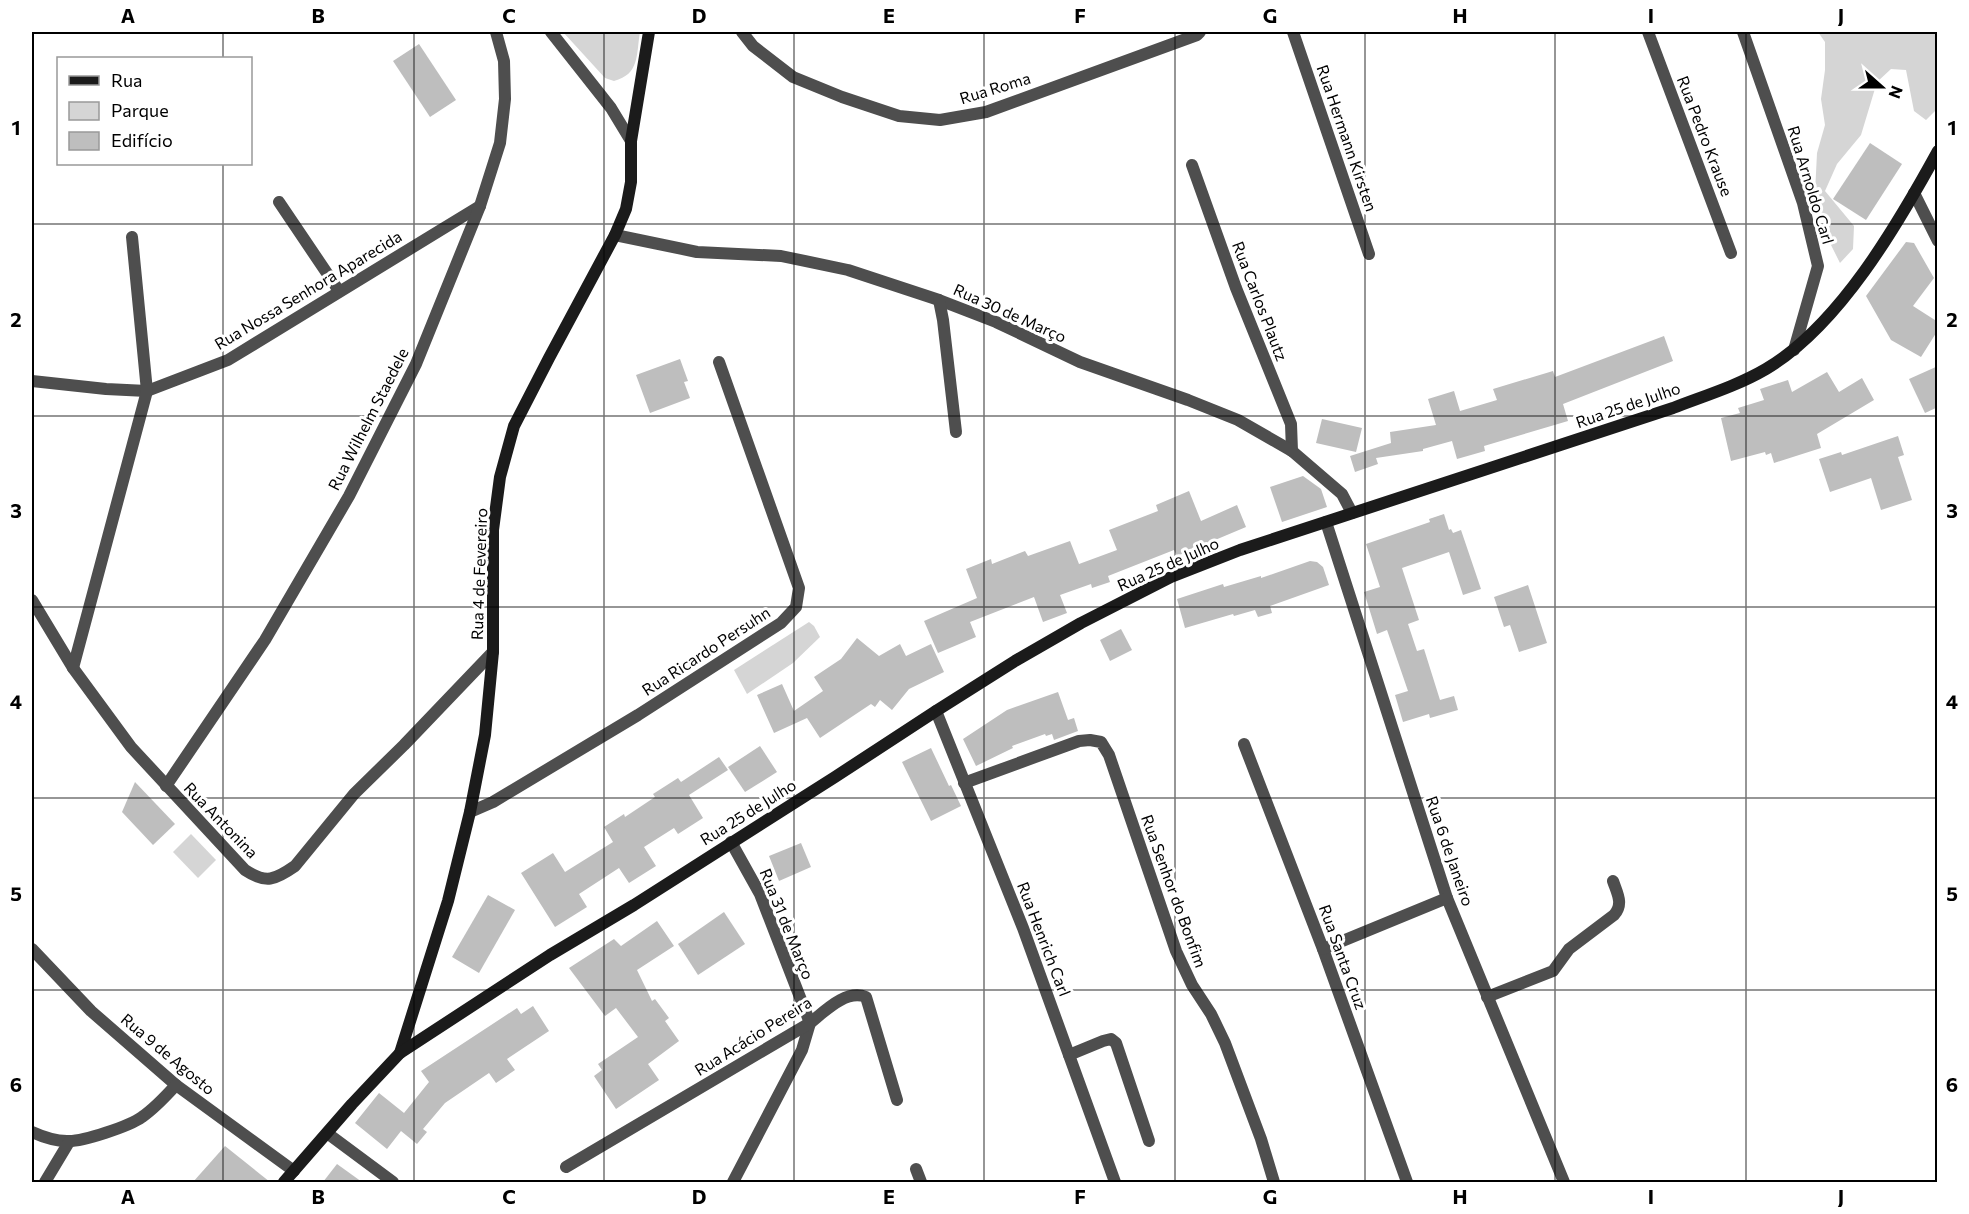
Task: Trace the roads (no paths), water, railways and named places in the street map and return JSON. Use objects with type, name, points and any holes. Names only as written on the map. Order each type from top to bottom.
[{"type":"main road","name":"Rua 4 de Fevereiro","points":[[400,1053],[448,901],[470,812],[485,735],[493,651],[493,530],[500,477],[514,426],[615,235],[626,209],[631,182],[631,141],[649,32]]},
{"type":"main road","name":"Rua 25 de Julho","points":[[400,1053],[936,711],[1081,622],[1172,577],[1240,550],[1673,408],[1740,382],[1766,369],[1794,350],[1832,313],[1914,193],[1938,151]]},
{"type":"main road","points":[[284,1182],[400,1053]]},
{"type":"street","name":"Rua Wilhelm Staedele","points":[[166,786],[266,640],[349,496],[416,364],[480,206],[500,143],[505,99],[504,61],[496,32]]},
{"type":"street","points":[[551,32],[611,108],[631,141]]},
{"type":"street","name":"Rua Roma","points":[[742,32],[753,46],[793,77],[842,97],[899,116],[940,120],[986,112],[1200,32]]},
{"type":"street","name":"Rua Hermann Kirsten","points":[[1293,32],[1369,254]]},
{"type":"street","name":"Rua Pedro Krause","points":[[1648,32],[1731,253]]},
{"type":"street","name":"Rua Arnoldo Carl","points":[[1743,32],[1803,203],[1818,266],[1794,350]]},
{"type":"street","name":"Rua Carlos Plautz","points":[[1192,165],[1236,288],[1292,424],[1292,450]]},
{"type":"street","points":[[1914,193],[1938,242]]},
{"type":"street","points":[[279,202],[339,291]]},
{"type":"street","name":"Rua Nossa Senhora Aparecida","points":[[147,392],[228,360],[480,206]]},
{"type":"street","name":"Rua 30 de Março","points":[[615,235],[697,252],[781,256],[848,270],[939,300],[996,322],[1080,362],[1238,420],[1292,450],[1342,494],[1352,513]]},
{"type":"street","points":[[73,668],[147,392],[132,237]]},
{"type":"street","points":[[939,300],[944,320],[956,432]]},
{"type":"street","name":"Rua Ricardo Persuhn","points":[[470,812],[493,802],[647,709],[781,623],[796,607],[799,588],[719,362]]},
{"type":"street","points":[[32,381],[147,392]]},
{"type":"street","name":"Rua 6 de Janeiro","points":[[1326,522],[1447,898],[1564,1182]]},
{"type":"street","name":"Rua Antonina","points":[[32,600],[73,668],[131,747],[244,870],[269,880],[295,866],[354,794],[493,651]]},
{"type":"street","name":"Rua Henrich Carl","points":[[936,711],[1023,928],[1115,1182]]},
{"type":"street","name":"Rua Senhor do Bonfim","points":[[964,783],[1079,741],[1101,742],[1109,755],[1176,951],[1192,986],[1211,1014],[1225,1043],[1274,1182]]},
{"type":"street","name":"Rua Santa Cruz","points":[[1244,744],[1323,949],[1407,1182]]},
{"type":"street","name":"Rua 31 de Março","points":[[731,842],[760,894],[810,1023]]},
{"type":"street","points":[[1487,997],[1553,971],[1569,949],[1614,915],[1619,909],[1620,900],[1613,881]]},
{"type":"street","points":[[1323,949],[1447,898]]},
{"type":"street","name":"Rua 9 de Agosto","points":[[32,949],[91,1011],[176,1085],[294,1171]]},
{"type":"street","name":"Rua Acácio Pereira","points":[[566,1167],[810,1023],[832,1005],[858,993],[867,996],[897,1100]]},
{"type":"street","points":[[733,1182],[802,1050],[810,1023]]},
{"type":"street","points":[[1070,1055],[1103,1041],[1111,1040],[1116,1043],[1149,1141]]},
{"type":"street","points":[[32,1132],[69,1142],[115,1130],[141,1118],[160,1103],[176,1085]]},
{"type":"street","points":[[327,1132],[393,1182]]},
{"type":"street","points":[[45,1182],[69,1142]]},
{"type":"street","points":[[916,1169],[921,1182]]}]
